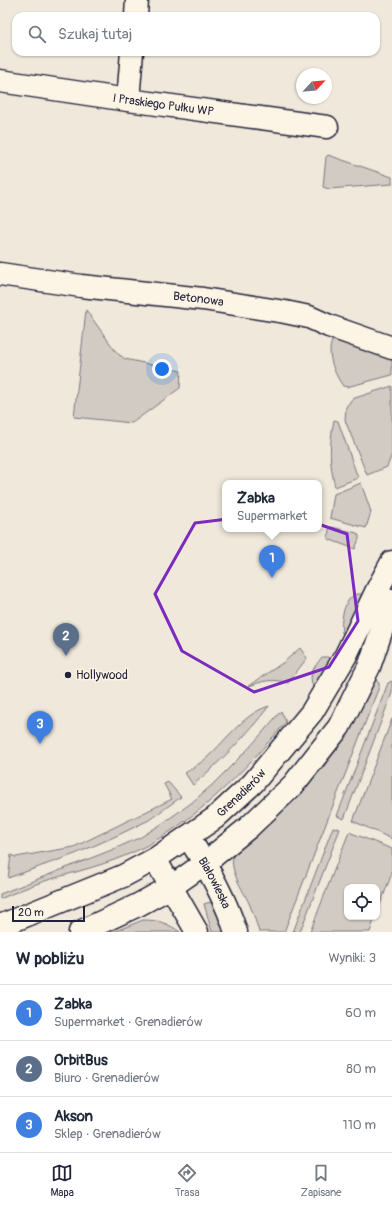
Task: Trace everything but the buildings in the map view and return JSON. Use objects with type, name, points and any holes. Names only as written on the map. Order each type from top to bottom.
[{"type":"street","points":[[136,12],[137,0]]},
{"type":"street","points":[[128,100],[132,56]]},
{"type":"street","name":"I Praskiego Pułku WP","points":[[0,80],[128,100],[326,127]]},
{"type":"street","name":"Betonowa","points":[[0,274],[81,286],[203,299],[285,312],[309,317],[329,326],[392,348]]},
{"type":"street","name":"Grenadierów","points":[[0,926],[123,876],[155,859],[215,818],[253,783],[312,712],[346,655],[392,562]]},
{"type":"street","points":[[80,932],[138,906],[171,887],[205,863],[249,827],[293,785],[340,727],[369,667],[392,600]]},
{"type":"street","name":"Białowieska","points":[[188,837],[205,863],[225,904],[236,932]]},
{"type":"street","points":[[155,859],[197,932]]},
{"type":"highlighted area","points":[[284,512],[347,534],[358,621],[329,667],[254,692],[182,651],[155,594],[195,523]]},
{"type":"shaded area","points":[[328,155],[392,177],[392,184],[329,189],[323,187],[326,157]]},
{"type":"shaded area","points":[[86,310],[117,353],[125,359],[181,371],[180,388],[132,423],[74,417]]},
{"type":"shaded area","points":[[333,337],[392,356],[392,375],[347,387],[343,386],[336,374],[331,360],[330,348]]},
{"type":"shaded area","points":[[392,386],[392,454],[387,467],[367,475],[345,420],[346,407],[352,399]]},
{"type":"shaded area","points":[[334,420],[338,421],[358,478],[335,487],[330,454]]},
{"type":"shaded area","points":[[361,483],[371,512],[366,528],[330,518],[334,494]]},
{"type":"shaded area","points":[[332,527],[357,533],[359,539],[355,549],[328,539],[329,529]]},
{"type":"shaded area","points":[[357,594],[364,595],[345,635],[342,633],[342,616],[346,604],[353,596]]},
{"type":"shaded area","points":[[300,648],[307,658],[288,683],[283,681],[267,681],[247,687],[284,662]]},
{"type":"shaded area","points":[[322,657],[333,659],[315,687],[313,687],[311,678],[312,674],[314,668]]},
{"type":"shaded area","points":[[375,679],[379,683],[379,687],[284,932],[259,932],[250,906],[237,880],[233,868],[233,856],[280,813],[320,771],[348,734]]},
{"type":"shaded area","points":[[392,681],[392,693],[344,819],[337,816],[388,683]]},
{"type":"shaded area","points":[[269,706],[252,727],[214,767],[193,785],[185,773],[211,754],[250,716]]},
{"type":"shaded area","points":[[281,711],[286,722],[253,759],[218,794],[180,825],[160,838],[127,855],[42,882],[0,899],[0,894],[114,849],[141,837],[160,825],[190,804],[211,786],[250,747]]},
{"type":"shaded area","points":[[392,719],[392,839],[353,821]]},
{"type":"shaded area","points":[[168,782],[181,797],[149,820],[75,854],[8,878],[11,855],[16,857],[74,847],[172,799],[164,784]]},
{"type":"shaded area","points":[[333,827],[340,829],[300,932],[293,932]]},
{"type":"shaded area","points":[[349,832],[392,849],[392,873],[380,905],[380,884],[344,884],[344,920],[374,920],[370,932],[310,932]]},
{"type":"shaded area","points":[[210,902],[218,913],[227,932],[212,932],[204,904]]},
{"type":"shaded area","points":[[143,920],[163,923],[180,932],[113,932]]},
{"type":"place","name":"Żabka","points":[[272,578]]},
{"type":"place","name":"OrbitBus","points":[[66,656]]},
{"type":"place","name":"Hollywood","points":[[68,675]]},
{"type":"place","name":"Akson","points":[[40,744]]}]
